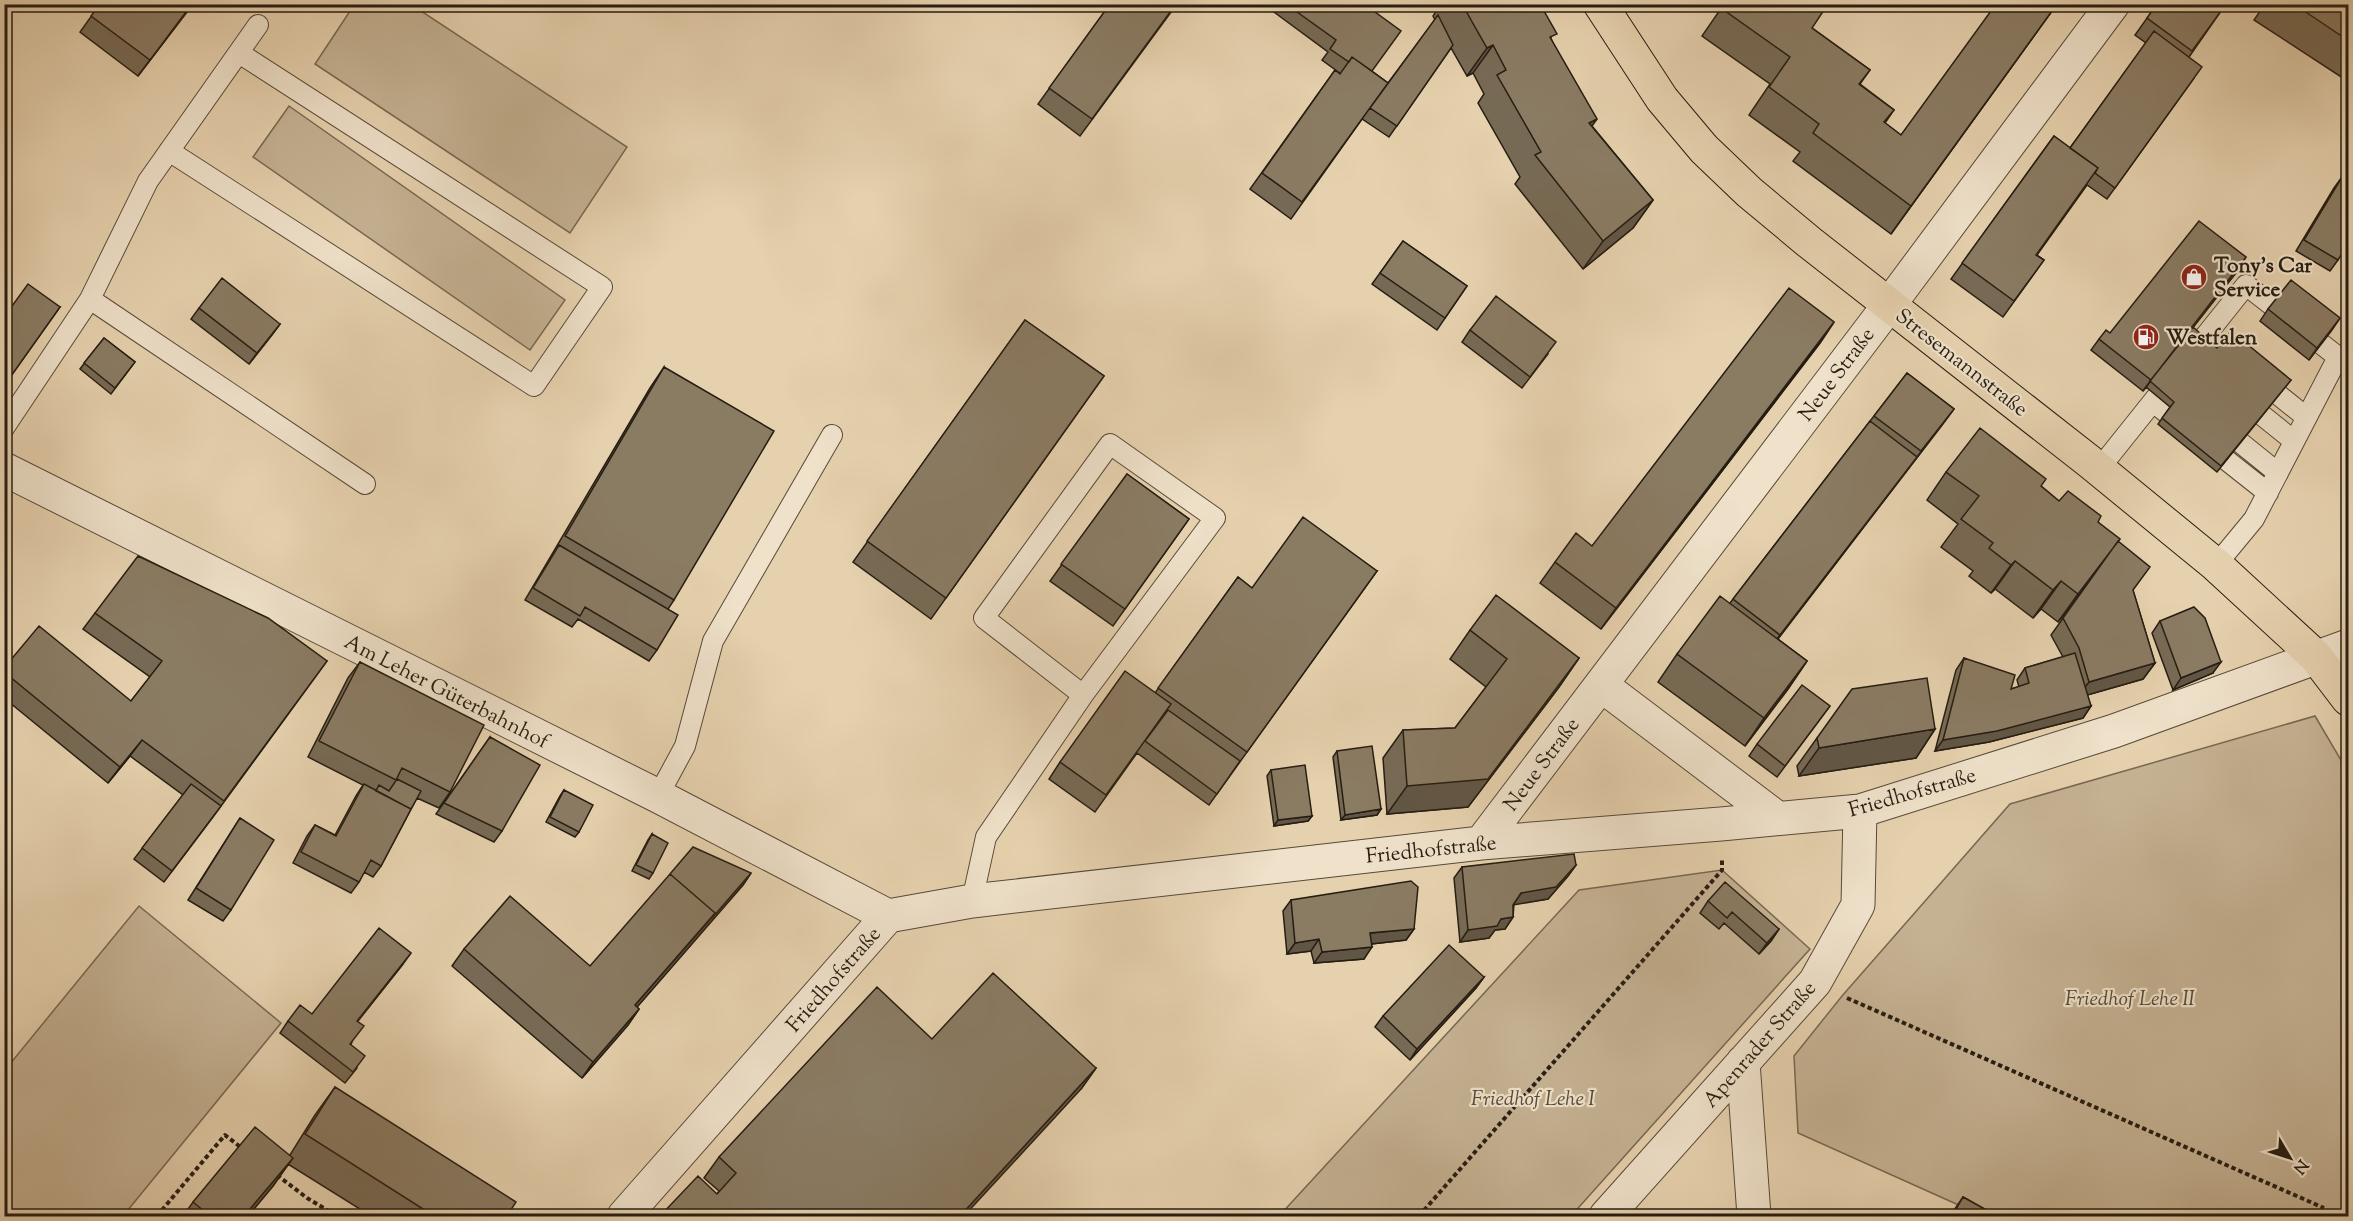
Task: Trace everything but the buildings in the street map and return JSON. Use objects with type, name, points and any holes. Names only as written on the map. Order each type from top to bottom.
[{"type":"main road","name":"Stresemannstraße","points":[[1600,4],[1662,99],[1704,149],[1757,199],[2099,469],[2216,565],[2316,657],[2349,699]]},
{"type":"street","name":"Neue Straße","points":[[1481,843],[1889,305],[2113,4]]},
{"type":"street","name":"Am Leher Güterbahnhof","points":[[4,469],[658,796],[888,916]]},
{"type":"street","name":"Friedhofstraße","points":[[624,1216],[888,916],[972,901],[1481,843],[1860,811],[2115,731],[2349,646]]},
{"type":"street","points":[[1601,685],[1777,818]]},
{"type":"street","name":"Apenrader Straße","points":[[1606,1216],[1815,982],[1857,905],[1860,811]]},
{"type":"street","points":[[1743,1062],[1754,1216]]},
{"type":"lane","points":[[4,428],[90,299],[148,181],[258,25]]},
{"type":"lane","points":[[169,151],[534,386],[602,287],[239,53]]},
{"type":"lane","points":[[2099,469],[2247,285],[2338,357],[2254,519],[2216,565]]},
{"type":"lane","points":[[90,299],[365,484]]},
{"type":"lane","points":[[2205,336],[2307,417]]},
{"type":"lane","points":[[2190,356],[2207,370]]},
{"type":"lane","points":[[2167,384],[2186,399]]},
{"type":"lane","points":[[2225,385],[2294,441]]},
{"type":"lane","points":[[2153,402],[2268,493]]},
{"type":"lane","points":[[2204,414],[2278,472]]},
{"type":"lane","points":[[658,796],[685,746],[713,641],[831,435]]},
{"type":"lane","points":[[972,901],[986,837],[1083,695],[1215,518],[1110,444],[984,618],[1083,695]]},
{"type":"path","points":[[1419,1216],[1722,870],[1721,824]]},
{"type":"path","points":[[1815,982],[2324,1208]]},
{"type":"path","points":[[157,1216],[225,1135],[252,1156]]},
{"type":"path","points":[[270,1170],[307,1198],[337,1216]]},
{"type":"green space","points":[[354,5],[412,5],[627,147],[570,233],[315,64]]},
{"type":"green space","points":[[289,106],[565,300],[530,350],[253,157]]},
{"type":"green space","name":"Friedhof Lehe II","points":[[2315,716],[2348,772],[2348,1216],[1983,1216],[1798,1133],[1794,1056],[1842,996],[2010,804]]},
{"type":"green space","name":"Friedhof Lehe I","points":[[1722,870],[1810,949],[1571,1216],[1279,1216],[1579,890]]},
{"type":"green space","points":[[139,906],[281,1023],[123,1216],[5,1216],[5,1070]]},
{"type":"place","name":"Tony's Car Service","points":[[2194,277]]},
{"type":"place","name":"Westfalen","points":[[2146,337]]}]
